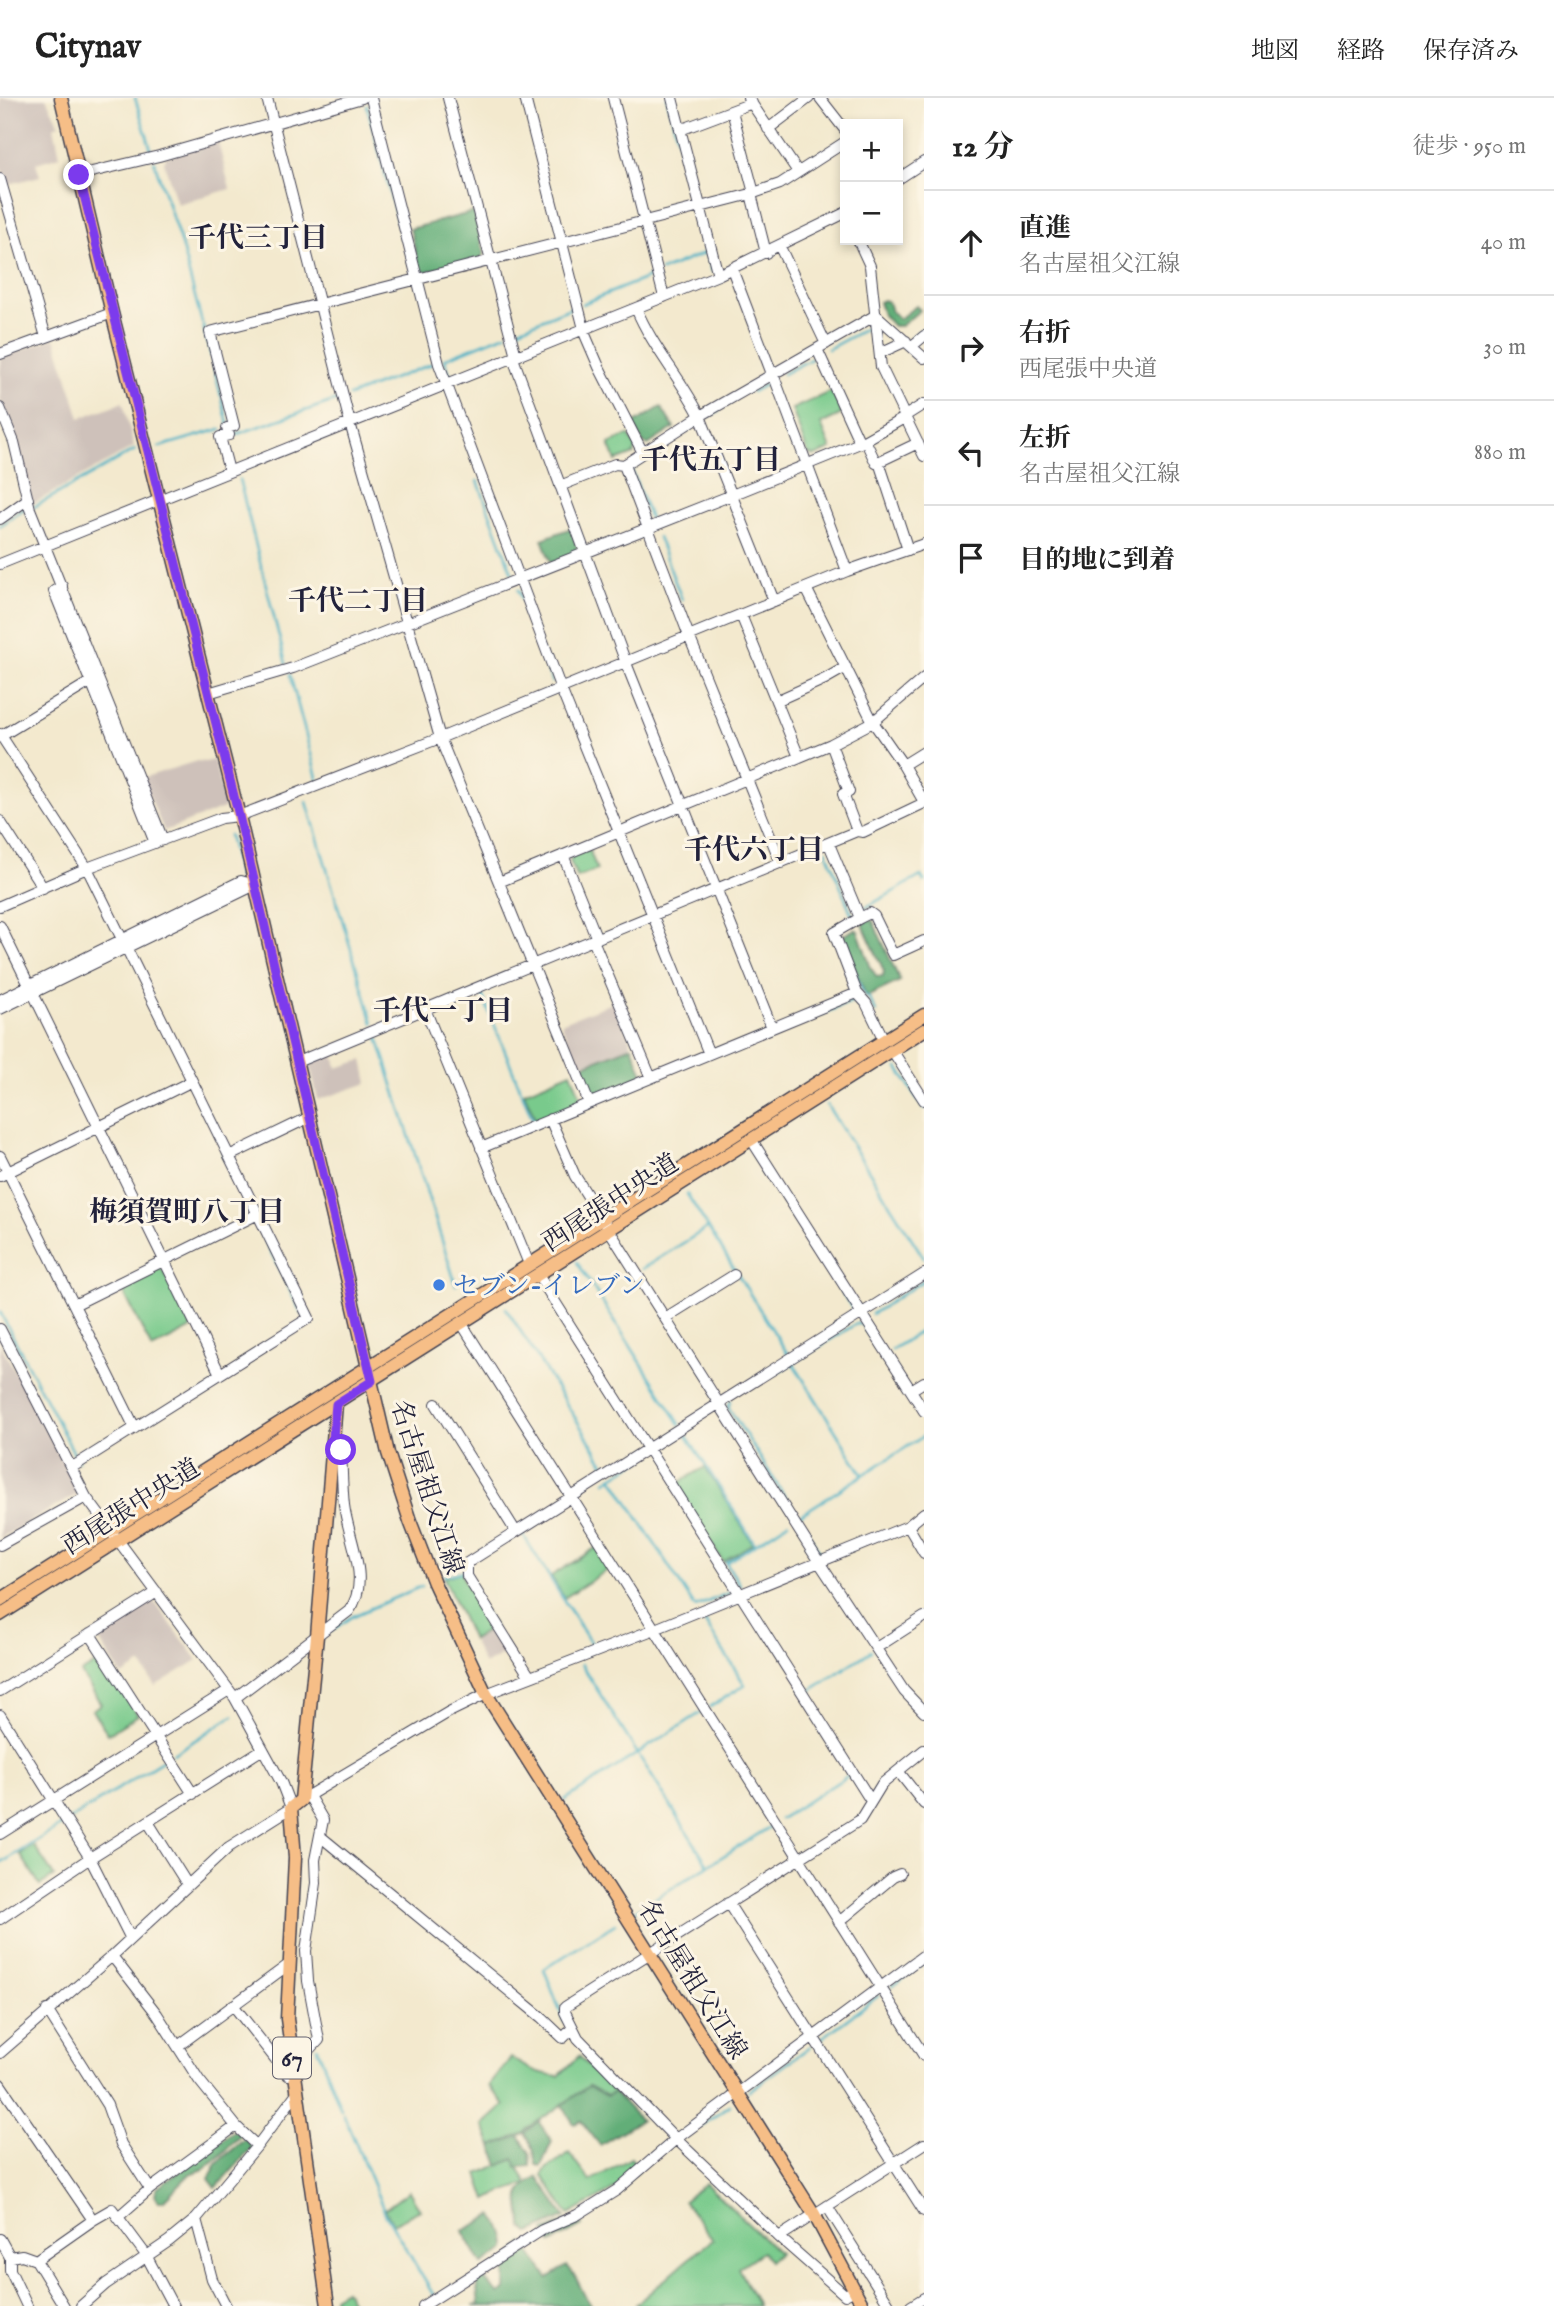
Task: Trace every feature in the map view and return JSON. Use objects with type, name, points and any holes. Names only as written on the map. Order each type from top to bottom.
[{"type":"main road","name":"名古屋祖父江線","points":[[61,98],[112,313],[239,816],[388,1453],[410,1521],[434,1583],[486,1694],[814,2214],[863,2306]]},
{"type":"main road","name":"西尾張中央道","points":[[0,1600],[114,1536],[336,1404],[751,1139],[888,1045],[924,1015]]},
{"type":"main road","name":"西尾張中央道","points":[[0,1615],[368,1365],[602,1218],[888,1045],[924,1030]]},
{"type":"main road","name":"67","points":[[328,2306],[287,2019],[295,1858],[336,1404]]},
{"type":"street","points":[[267,98],[350,423],[440,738],[589,1103]]},
{"type":"street","points":[[79,175],[159,156],[362,98]]},
{"type":"street","points":[[371,98],[447,384],[561,689],[709,1054]]},
{"type":"street","points":[[448,98],[515,357],[559,486],[626,663],[772,1028]]},
{"type":"street","points":[[525,98],[583,329],[599,367],[643,453]]},
{"type":"street","points":[[613,98],[664,297]]},
{"type":"street","points":[[672,98],[718,275]]},
{"type":"street","points":[[768,129],[809,98]]},
{"type":"street","points":[[820,98],[840,124]]},
{"type":"street","points":[[680,130],[732,111],[750,101],[798,172]]},
{"type":"street","points":[[732,111],[766,253]]},
{"type":"street","points":[[229,471],[220,437],[229,435],[228,428],[234,426],[210,332],[752,194],[780,184],[840,145]]},
{"type":"street","points":[[903,176],[924,162]]},
{"type":"street","points":[[0,179],[46,337]]},
{"type":"street","points":[[0,564],[718,275],[840,217]]},
{"type":"street","points":[[860,245],[870,266],[881,367],[924,456]]},
{"type":"street","points":[[780,247],[863,441],[876,463],[878,462],[908,550]]},
{"type":"street","points":[[732,269],[847,571]]},
{"type":"street","points":[[636,308],[645,331],[691,397],[700,416],[774,601]]},
{"type":"street","points":[[0,354],[112,313]]},
{"type":"street","points":[[876,315],[924,358]]},
{"type":"street","points":[[559,486],[615,464],[624,465],[700,416],[876,315]]},
{"type":"street","points":[[880,353],[924,336]]},
{"type":"street","points":[[208,693],[293,668],[807,465],[863,441],[924,404]]},
{"type":"street","points":[[0,408],[14,442],[28,499],[93,677],[159,841]]},
{"type":"street","points":[[878,462],[918,443]]},
{"type":"street","points":[[624,465],[689,636],[781,863]]},
{"type":"street","points":[[0,519],[28,499]]},
{"type":"street","points":[[0,906],[159,841],[221,818],[239,816],[440,738],[847,571],[924,544]]},
{"type":"street","points":[[297,1062],[857,831],[863,832],[924,804],[903,765],[873,722],[806,588]]},
{"type":"street","points":[[741,615],[799,757]]},
{"type":"street","points":[[776,701],[846,667]]},
{"type":"street","points":[[76,1465],[309,1318],[87,869],[0,734],[93,677]]},
{"type":"street","points":[[499,882],[831,744],[873,722],[924,678]]},
{"type":"street","points":[[831,744],[849,792],[843,794],[857,831]]},
{"type":"street","points":[[903,765],[924,751]]},
{"type":"street","points":[[0,821],[43,888]]},
{"type":"street","points":[[829,844],[860,918]]},
{"type":"street","points":[[563,855],[651,1078]]},
{"type":"street","points":[[0,1000],[31,989],[255,885]]},
{"type":"street","points":[[924,940],[893,955],[870,913],[834,933],[857,993],[866,1003],[888,1045],[924,1100]]},
{"type":"street","points":[[0,926],[220,1374]]},
{"type":"street","points":[[0,1009],[31,989]]},
{"type":"street","points":[[481,1148],[857,993]]},
{"type":"street","points":[[425,1009],[529,1264]]},
{"type":"street","points":[[4,1174],[192,1081]]},
{"type":"street","points":[[229,1156],[310,1116]]},
{"type":"street","points":[[550,1119],[575,1176],[819,1562],[904,1691],[923,1708]]},
{"type":"street","points":[[751,1139],[924,1411]]},
{"type":"street","points":[[0,1156],[4,1174],[74,1305],[135,1428]]},
{"type":"street","points":[[74,1305],[258,1214]]},
{"type":"street","points":[[530,1677],[467,1576],[467,1563],[924,1274]]},
{"type":"street","points":[[538,1275],[871,1801]]},
{"type":"street","points":[[665,1318],[734,1275]]},
{"type":"street","points":[[462,1324],[924,2056]]},
{"type":"street","points":[[0,1329],[76,1465],[86,1497],[232,1694],[264,1749],[300,1801],[323,1820],[315,1860],[316,1883],[306,1951],[307,1981],[319,2040],[305,2055],[294,2074],[288,2075],[233,2006]]},
{"type":"street","points":[[911,1390],[924,1382]]},
{"type":"street","points":[[436,1404],[516,1532]]},
{"type":"street","points":[[0,1834],[156,1736],[232,1694],[349,1611],[356,1602],[359,1575],[344,1507],[341,1450],[332,1449]]},
{"type":"street","points":[[0,1545],[86,1497]]},
{"type":"street","points":[[0,2053],[112,1956],[229,1847],[449,1712],[486,1694],[655,1629],[908,1526],[924,1513]]},
{"type":"street","points":[[908,1526],[924,1553]]},
{"type":"street","points":[[0,1691],[157,1592]]},
{"type":"street","points":[[876,1648],[924,1617]]},
{"type":"street","points":[[90,1634],[193,1794]]},
{"type":"street","points":[[0,1715],[90,1858],[130,1937]]},
{"type":"street","points":[[0,1919],[90,1858],[264,1749]]},
{"type":"street","points":[[855,2290],[845,2295],[676,2139],[578,2038],[565,2007],[860,1820],[882,1783],[924,1750]]},
{"type":"street","points":[[898,1771],[924,1804]]},
{"type":"street","points":[[148,1822],[187,1884]]},
{"type":"street","points":[[320,1836],[564,2038],[573,2028]]},
{"type":"street","points":[[839,1922],[892,1877],[900,1874]]},
{"type":"street","points":[[728,1903],[924,2211]]},
{"type":"street","points":[[423,2306],[542,2230],[617,2190],[676,2139],[924,1955]]},
{"type":"street","points":[[112,1956],[178,2046],[199,2080],[236,2126],[257,2146]]},
{"type":"street","points":[[178,2046],[288,1965]]},
{"type":"street","points":[[47,2010],[107,2105],[121,2144],[150,2189]]},
{"type":"street","points":[[0,2084],[93,2220]]},
{"type":"street","points":[[81,2306],[106,2284],[196,2219],[296,2094]]},
{"type":"street","points":[[118,2217],[150,2189],[236,2126]]},
{"type":"street","points":[[779,2236],[924,2144]]},
{"type":"street","points":[[827,2206],[890,2306]]},
{"type":"street","points":[[36,2260],[112,2209],[146,2255],[173,2306]]},
{"type":"street","points":[[196,2219],[212,2279],[226,2306]]},
{"type":"street","points":[[0,2239],[10,2257],[10,2270],[27,2306]]},
{"type":"street","points":[[10,2257],[22,2255],[36,2260],[54,2285],[64,2306]]},
{"type":"street","points":[[911,2306],[924,2298]]},
{"type":"shaded area","points":[[0,98],[46,98],[59,124],[54,127],[60,156],[36,163],[40,176],[6,185],[0,163]]},
{"type":"shaded area","points":[[218,142],[230,189],[177,204],[164,162],[166,157]]},
{"type":"shaded area","points":[[55,338],[80,418],[123,402],[134,447],[32,504],[17,442],[0,399],[0,358]]},
{"type":"shaded area","points":[[214,760],[224,808],[164,831],[142,778],[197,761]]},
{"type":"shaded area","points":[[614,1002],[632,1046],[579,1067],[561,1023]]},
{"type":"shaded area","points":[[333,1050],[337,1068],[363,1060],[368,1083],[318,1100],[310,1065],[314,1058]]},
{"type":"shaded area","points":[[0,1343],[77,1489],[76,1495],[0,1538]]},
{"type":"shaded area","points":[[149,1602],[155,1603],[198,1660],[155,1686],[141,1664],[122,1676],[99,1640],[100,1633]]},
{"type":"shaded area","points":[[494,1626],[510,1651],[484,1665],[472,1640]]},
{"type":"green space","points":[[474,212],[484,253],[481,258],[425,272],[420,270],[410,229]]},
{"type":"green space","points":[[879,302],[888,302],[891,311],[899,319],[916,306],[920,310],[901,326],[893,326],[883,315]]},
{"type":"green space","points":[[832,391],[842,414],[821,424],[831,449],[815,456],[808,454],[792,409]]},
{"type":"green space","points":[[661,407],[674,428],[648,445],[643,443],[633,424]]},
{"type":"green space","points":[[629,435],[636,448],[634,454],[616,461],[609,444]]},
{"type":"green space","points":[[571,528],[577,547],[575,553],[551,563],[542,539]]},
{"type":"green space","points":[[589,849],[597,870],[577,878],[570,861],[572,856]]},
{"type":"green space","points":[[867,919],[873,921],[900,981],[868,996],[843,940],[844,935],[855,929],[858,931],[871,968],[877,977],[883,976],[884,971],[863,925]]},
{"type":"green space","points":[[632,1046],[643,1074],[641,1079],[595,1096],[589,1094],[579,1067]]},
{"type":"green space","points":[[571,1072],[581,1097],[580,1103],[536,1120],[524,1092]]},
{"type":"green space","points":[[159,1268],[164,1271],[192,1328],[152,1349],[121,1287]]},
{"type":"green space","points":[[705,1467],[753,1543],[723,1562],[675,1485]]},
{"type":"green space","points":[[599,1546],[612,1567],[564,1598],[551,1576]]},
{"type":"green space","points":[[462,1571],[463,1578],[494,1626],[472,1640],[444,1578]]},
{"type":"green space","points":[[102,1660],[138,1715],[108,1734],[92,1710],[101,1704],[81,1673]]},
{"type":"green space","points":[[34,1846],[54,1876],[40,1885],[20,1854]]},
{"type":"green space","points":[[579,2056],[614,2092],[607,2096],[589,2086],[525,2133],[492,2146],[483,2125],[505,2105],[489,2085],[511,2058],[534,2070],[559,2076]]},
{"type":"green space","points":[[589,2086],[607,2096],[614,2092],[640,2120],[600,2145],[581,2121],[574,2124],[562,2105]]},
{"type":"green space","points":[[538,2121],[552,2141],[541,2166],[536,2165],[532,2145],[525,2133]]},
{"type":"green space","points":[[234,2131],[242,2134],[220,2156],[204,2169],[190,2174],[163,2201],[158,2201],[156,2189]]},
{"type":"green space","points":[[519,2136],[530,2153],[531,2166],[517,2167],[514,2159],[499,2165],[492,2146]]},
{"type":"green space","points":[[246,2138],[252,2148],[216,2188],[209,2179],[217,2163]]},
{"type":"green space","points":[[569,2153],[590,2181],[631,2158],[639,2169],[616,2188],[569,2215],[542,2175],[546,2169]]},
{"type":"green space","points":[[514,2159],[527,2184],[487,2200],[478,2174]]},
{"type":"green space","points":[[538,2177],[565,2217],[530,2233],[522,2227],[520,2198],[524,2188]]},
{"type":"green space","points":[[705,2183],[779,2253],[770,2261],[762,2252],[738,2268],[758,2306],[638,2306],[636,2304],[713,2240],[684,2201]]},
{"type":"green space","points":[[409,2191],[420,2210],[393,2224],[385,2209]]},
{"type":"green space","points":[[493,2215],[503,2231],[506,2249],[482,2264],[463,2231]]},
{"type":"green space","points":[[576,2218],[582,2226],[551,2243],[544,2231]]},
{"type":"green space","points":[[524,2243],[548,2278],[567,2266],[591,2306],[473,2306],[479,2305],[476,2280],[482,2277],[499,2294],[505,2290],[507,2264]]},
{"type":"green space","points":[[345,2290],[354,2306],[334,2306],[333,2297]]},
{"type":"waterway","points":[[135,98],[152,152]]},
{"type":"waterway","points":[[667,98],[694,202]]},
{"type":"waterway","points":[[367,106],[402,239]]},
{"type":"waterway","points":[[154,161],[181,244],[202,323]]},
{"type":"waterway","points":[[697,215],[712,271]]},
{"type":"waterway","points":[[661,271],[707,252]]},
{"type":"waterway","points":[[582,304],[654,275]]},
{"type":"waterway","points":[[514,331],[573,307]]},
{"type":"waterway","points":[[203,326],[211,356]]},
{"type":"waterway","points":[[828,349],[869,327]]},
{"type":"waterway","points":[[911,338],[924,328]]},
{"type":"waterway","points":[[450,374],[444,359],[506,334]]},
{"type":"waterway","points":[[783,374],[811,359]]},
{"type":"waterway","points":[[212,360],[221,396]]},
{"type":"waterway","points":[[349,396],[434,363]]},
{"type":"waterway","points":[[752,392],[768,383]]},
{"type":"waterway","points":[[222,399],[228,424]]},
{"type":"waterway","points":[[234,435],[340,399]]},
{"type":"waterway","points":[[710,416],[719,411]]},
{"type":"waterway","points":[[650,519],[632,471],[634,465],[694,426]]},
{"type":"waterway","points":[[159,447],[221,429]]},
{"type":"waterway","points":[[34,507],[135,450]]},
{"type":"waterway","points":[[239,479],[286,664]]},
{"type":"waterway","points":[[478,481],[512,573]]},
{"type":"waterway","points":[[0,526],[25,508]]},
{"type":"waterway","points":[[658,537],[682,600]]},
{"type":"waterway","points":[[518,590],[522,600]]},
{"type":"waterway","points":[[527,613],[552,682]]},
{"type":"waterway","points":[[290,675],[318,781]]},
{"type":"waterway","points":[[307,802],[373,1023]]},
{"type":"waterway","points":[[229,835],[239,878]]},
{"type":"waterway","points":[[826,850],[852,915]]},
{"type":"waterway","points":[[863,909],[921,876],[924,882]]},
{"type":"waterway","points":[[849,959],[864,995],[869,998],[876,1012]]},
{"type":"waterway","points":[[432,1011],[481,992],[533,1120]]},
{"type":"waterway","points":[[748,1044],[853,1001]]},
{"type":"waterway","points":[[377,1034],[456,1285]]},
{"type":"waterway","points":[[898,1068],[924,1109]]},
{"type":"waterway","points":[[827,1105],[924,1258]]},
{"type":"waterway","points":[[222,1153],[250,1209]]},
{"type":"waterway","points":[[687,1194],[789,1356]]},
{"type":"waterway","points":[[789,1208],[854,1311]]},
{"type":"waterway","points":[[257,1224],[301,1313]]},
{"type":"waterway","points":[[642,1269],[707,1228]]},
{"type":"waterway","points":[[577,1262],[680,1424]]},
{"type":"waterway","points":[[872,1314],[924,1280]]},
{"type":"waterway","points":[[506,1308],[608,1470]]},
{"type":"waterway","points":[[0,1312],[78,1461]]},
{"type":"waterway","points":[[776,1373],[856,1324],[862,1324],[924,1420]]},
{"type":"waterway","points":[[891,1350],[924,1329]]},
{"type":"waterway","points":[[793,1363],[863,1475]]},
{"type":"waterway","points":[[731,1401],[728,1407],[820,1552]]},
{"type":"waterway","points":[[684,1431],[755,1544]]},
{"type":"waterway","points":[[797,1517],[924,1436]]},
{"type":"waterway","points":[[606,1481],[643,1458]]},
{"type":"waterway","points":[[612,1477],[695,1607],[729,1593]]},
{"type":"waterway","points":[[740,1585],[726,1563],[789,1522]]},
{"type":"waterway","points":[[522,1533],[593,1647]]},
{"type":"waterway","points":[[444,1576],[463,1571]]},
{"type":"waterway","points":[[331,1631],[351,1617],[422,1586]]},
{"type":"waterway","points":[[701,1616],[745,1685],[710,1707]]},
{"type":"waterway","points":[[807,1693],[871,1651]]},
{"type":"waterway","points":[[581,1664],[708,1865]]},
{"type":"waterway","points":[[565,1800],[702,1712]]},
{"type":"waterway","points":[[173,1754],[233,1716]]},
{"type":"waterway","points":[[71,1819],[165,1759]]},
{"type":"waterway","points":[[780,1819],[849,1775],[851,1778]]},
{"type":"waterway","points":[[0,1864],[63,1824]]},
{"type":"waterway","points":[[635,1911],[773,1825]]},
{"type":"waterway","points":[[564,2021],[544,1969],[615,1924]]},
{"type":"waterway","points":[[892,1986],[924,1963]]},
{"type":"waterway","points":[[822,2038],[878,1996]]},
{"type":"waterway","points":[[749,2091],[811,2046]]},
{"type":"waterway","points":[[317,2047],[341,2109]]},
{"type":"waterway","points":[[701,2126],[730,2105]]},
{"type":"waterway","points":[[343,2113],[385,2213],[434,2296]]},
{"type":"place","name":"セブン-イレブン","points":[[439,1285]]},
{"type":"district","name":"千代三丁目","points":[[258,237]]},
{"type":"district","name":"千代五丁目","points":[[711,459]]},
{"type":"district","name":"千代二丁目","points":[[358,600]]},
{"type":"district","name":"千代六丁目","points":[[754,849]]},
{"type":"district","name":"千代一丁目","points":[[443,1010]]},
{"type":"district","name":"梅須賀町八丁目","points":[[187,1211]]},
{"type":"route","points":[[79,175],[239,816],[372,1381],[336,1404],[332,1449],[341,1450]]}]
